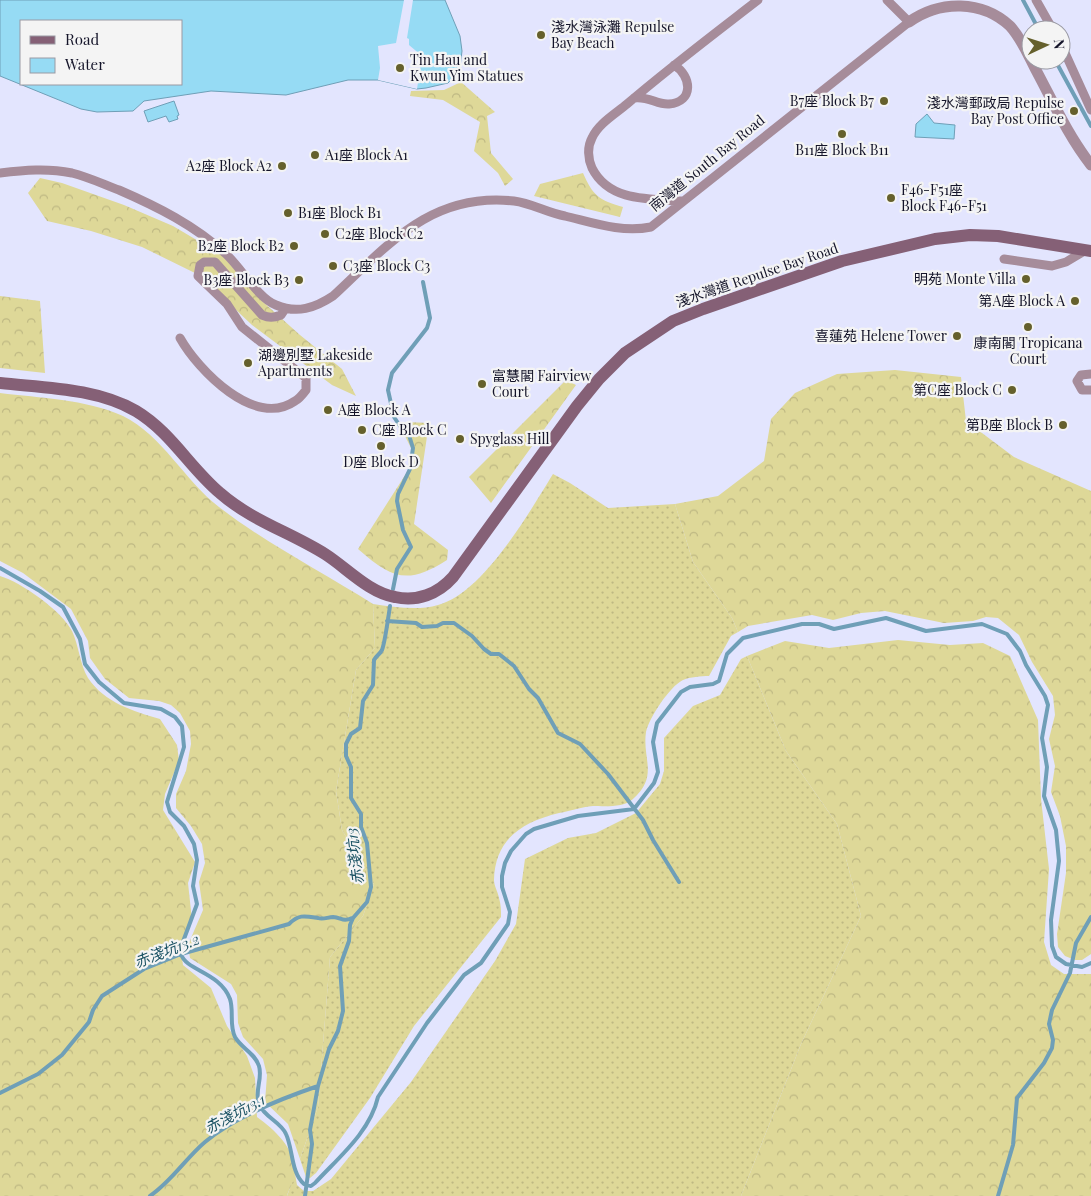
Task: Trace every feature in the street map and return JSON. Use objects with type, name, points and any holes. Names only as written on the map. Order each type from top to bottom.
[{"type":"main road","name":"淺水灣道 Repulse Bay Road","points":[[0,383],[93,395],[130,408],[160,430],[212,486],[245,513],[325,554],[375,590],[394,597],[416,598],[439,590],[453,577],[577,406],[607,370],[636,345],[673,321],[703,308],[842,261],[924,241],[988,235],[1090,250]]},
{"type":"street","points":[[683,201],[640,198],[620,194],[606,186],[596,176],[589,156],[592,138],[599,127],[674,65],[758,0]]},
{"type":"street","points":[[887,0],[909,22]]},
{"type":"street","points":[[1036,0],[1047,20]]},
{"type":"street","name":"南灣道 South Bay Road","points":[[180,338],[193,360],[220,386],[254,404],[266,407],[282,407],[296,401],[306,390],[306,378],[242,327],[227,304],[198,276],[200,265],[209,261],[214,262],[262,315],[276,317],[281,316],[285,309],[302,310],[319,305],[333,296],[412,225],[457,205],[487,200],[516,201],[550,213],[635,230],[651,227],[909,22],[934,8],[960,4],[975,6],[999,16],[1020,39],[1068,132],[1091,165]]},
{"type":"street","points":[[634,98],[650,98],[667,105],[676,103],[684,97],[688,88],[687,78],[682,70],[674,65]]},
{"type":"street","points":[[1071,66],[1091,110]]},
{"type":"street","points":[[0,173],[45,170],[72,173],[155,206],[204,236],[247,276],[264,298],[285,309]]},
{"type":"street","points":[[1004,259],[1052,266],[1066,262],[1090,250]]},
{"type":"street","points":[[1091,374],[1084,373],[1077,381],[1082,390],[1091,390]]},
{"type":"green space","points":[[461,82],[495,112],[487,116],[491,153],[513,179],[505,186],[498,173],[474,151],[480,122],[443,100],[410,96],[411,91],[444,90]]},
{"type":"green space","points":[[583,173],[590,187],[598,196],[623,207],[620,217],[534,196],[540,184]]},
{"type":"green space","points":[[40,178],[62,183],[124,205],[173,226],[222,255],[262,301],[342,369],[356,396],[332,385],[252,325],[199,275],[142,247],[91,231],[47,221],[28,193]]},
{"type":"green space","points":[[0,296],[40,301],[45,373],[0,368]]},
{"type":"green space","points":[[895,370],[961,377],[966,421],[1014,457],[1091,491],[1091,954],[1082,960],[1075,960],[1065,956],[1058,947],[1057,934],[1066,873],[1066,846],[1060,816],[1051,792],[1055,766],[1049,739],[1055,715],[1053,696],[1032,662],[1019,635],[998,618],[986,617],[973,621],[944,623],[885,611],[861,613],[833,620],[812,615],[748,626],[738,632],[732,618],[693,562],[675,504],[718,496],[764,461],[771,419],[795,393],[837,374]]},
{"type":"green space","points":[[566,380],[576,385],[491,503],[469,477]]},
{"type":"green space","points":[[0,393],[78,403],[108,410],[123,416],[162,446],[206,496],[219,507],[275,546],[373,604],[375,648],[356,670],[336,791],[342,830],[374,884],[363,916],[330,957],[318,1107],[300,1159],[288,1124],[265,1102],[267,1075],[263,1059],[243,1037],[238,1023],[237,995],[231,984],[190,958],[188,945],[203,910],[199,882],[205,863],[202,844],[191,826],[176,808],[176,794],[186,771],[191,744],[190,731],[180,713],[171,705],[159,701],[129,698],[105,679],[90,658],[88,641],[71,609],[23,573],[0,561]]},
{"type":"green space","points":[[406,422],[429,423],[414,524],[448,550],[447,560],[433,568],[421,573],[401,575],[381,567],[358,549],[416,458],[403,432]]},
{"type":"green space","points":[[553,474],[608,508],[675,504],[693,562],[732,618],[738,632],[731,636],[709,676],[699,676],[683,680],[666,695],[646,732],[647,775],[641,791],[633,799],[619,805],[593,806],[559,813],[534,821],[513,834],[500,853],[496,865],[494,880],[500,903],[501,917],[414,1026],[370,1098],[316,1173],[310,1178],[306,1177],[300,1159],[318,1107],[330,957],[363,916],[374,884],[342,830],[336,791],[356,670],[375,648],[373,604],[422,608],[438,605],[455,598],[488,569],[518,529]]},
{"type":"green space","points":[[0,576],[19,584],[40,598],[67,623],[72,631],[85,673],[95,687],[120,705],[160,719],[177,745],[179,761],[165,794],[163,810],[195,862],[188,883],[192,920],[180,944],[183,965],[211,988],[227,1026],[247,1056],[255,1078],[257,1117],[277,1134],[292,1156],[295,1174],[287,1196],[0,1196]]},
{"type":"green space","points":[[898,640],[950,645],[983,643],[1010,656],[1038,720],[1041,799],[1049,869],[1044,942],[1051,965],[1064,974],[1091,974],[1091,1196],[741,1196],[801,1044],[861,916],[837,824],[786,751],[747,656],[785,641],[829,648]]},
{"type":"green space","points":[[747,656],[786,751],[837,824],[861,916],[801,1044],[741,1196],[287,1196],[295,1174],[297,1185],[304,1191],[313,1191],[331,1179],[411,1082],[495,961],[516,924],[525,859],[568,838],[596,833],[636,813],[660,784],[664,771],[664,738],[693,706],[720,695],[741,659]]},
{"type":"water","points":[[0,0],[445,0],[460,36],[462,51],[460,67],[456,75],[448,83],[426,88],[417,89],[378,80],[348,80],[286,95],[211,91],[144,101],[133,111],[97,112],[81,109],[22,85],[182,85],[182,20],[20,20],[20,84],[0,76]]},
{"type":"water","points":[[174,101],[179,115],[177,116],[178,119],[169,122],[166,116],[148,122],[144,111]]},
{"type":"water","points":[[927,114],[934,123],[955,125],[954,139],[915,137],[916,124]]},
{"type":"pier","points":[[404,0],[413,0],[407,38],[409,39],[409,45],[422,56],[417,89],[378,80],[380,68],[378,46],[396,43]]},
{"type":"waterway","points":[[1023,0],[1034,20]]},
{"type":"waterway","points":[[1060,70],[1091,126]]},
{"type":"waterway","name":"赤淺坑13","points":[[393,589],[397,569],[411,547],[403,530],[397,501],[398,494],[410,469],[413,448],[408,432],[402,429],[394,417],[388,390],[392,373],[427,328],[430,318],[423,282]]},
{"type":"waterway","points":[[0,568],[63,607],[80,639],[85,664],[99,682],[124,703],[161,709],[175,717],[182,726],[184,747],[167,802],[170,812],[184,826],[194,844],[197,860],[193,886],[197,904],[181,947],[181,954],[189,964],[219,983],[230,999],[232,1028],[235,1037],[257,1061],[259,1066],[260,1076],[257,1094],[259,1104],[261,1109],[284,1130],[294,1167],[304,1184],[311,1186],[315,1183],[361,1133],[374,1110],[378,1097],[427,1023],[464,975],[481,963],[508,924],[510,912],[502,887],[502,876],[505,863],[511,851],[526,834],[534,829],[578,816],[634,809],[654,783],[658,772],[653,742],[657,723],[681,692],[690,687],[713,684],[719,681],[727,654],[743,638],[802,624],[819,624],[834,629],[886,618],[926,631],[982,624],[1007,634],[1020,651],[1048,705],[1042,738],[1047,767],[1044,796],[1056,830],[1059,861],[1051,920],[1052,946],[1056,957],[1066,964],[1082,967],[1091,963]]},
{"type":"waterway","name":"赤淺坑13","points":[[305,1196],[312,1144],[310,1130],[318,1086],[329,1049],[338,1031],[343,1011],[340,966],[349,941],[350,925],[353,918],[367,902],[371,887],[367,843],[361,827],[361,814],[351,798],[351,767],[346,756],[346,744],[351,734],[360,728],[363,701],[373,685],[374,660],[382,650],[390,606]]},
{"type":"waterway","points":[[387,621],[416,623],[422,627],[454,623],[472,636],[484,649],[491,654],[499,654],[514,666],[529,689],[538,698],[558,733],[580,744],[608,774],[643,820],[679,882]]},
{"type":"waterway","name":"赤淺坑13.2","points":[[0,1093],[38,1074],[62,1055],[89,1022],[93,1010],[102,996],[144,969],[181,954],[289,924],[299,917],[306,916],[322,919],[333,917],[344,920],[352,918]]},
{"type":"waterway","points":[[998,1196],[1013,1145],[1017,1098],[1044,1063],[1052,1048],[1053,1040],[1049,1024],[1052,1010],[1070,973],[1076,943],[1091,917]]},
{"type":"waterway","name":"赤淺坑13.1","points":[[150,1196],[165,1184],[216,1133],[259,1110],[318,1086]]},
{"type":"place","name":"淺水灣泳灘 Repulse Bay Beach","points":[[541,35]]},
{"type":"place","name":"Tin Hau and Kwun Yim Statues","points":[[400,68]]},
{"type":"place","name":"B7座 Block B7","points":[[884,101]]},
{"type":"place","name":"淺水灣郵政局 Repulse Bay Post Office","points":[[1074,111]]},
{"type":"place","name":"B11座 Block B11","points":[[842,134]]},
{"type":"place","name":"A1座 Block A1","points":[[315,155]]},
{"type":"place","name":"A2座 Block A2","points":[[282,166]]},
{"type":"place","name":"F46-F51座 Block F46-F51","points":[[891,198]]},
{"type":"place","name":"B1座 Block B1","points":[[288,213]]},
{"type":"place","name":"C2座 Block C2","points":[[325,234]]},
{"type":"place","name":"B2座 Block B2","points":[[294,246]]},
{"type":"place","name":"C3座 Block C3","points":[[333,266]]},
{"type":"place","name":"明苑 Monte Villa","points":[[1026,279]]},
{"type":"place","name":"B3座 Block B3","points":[[299,280]]},
{"type":"place","name":"第A座 Block A","points":[[1075,301]]},
{"type":"place","name":"康南閣 Tropicana Court","points":[[1028,327]]},
{"type":"place","name":"喜蓮苑 Helene Tower","points":[[957,336]]},
{"type":"place","name":"湖邊別墅 Lakeside Apartments","points":[[248,363]]},
{"type":"place","name":"富慧閣 Fairview Court","points":[[482,384]]},
{"type":"place","name":"第C座 Block C","points":[[1012,390]]},
{"type":"place","name":"A座 Block A","points":[[328,410]]},
{"type":"place","name":"第B座 Block B","points":[[1063,425]]},
{"type":"place","name":"C座 Block C","points":[[362,430]]},
{"type":"place","name":"Spyglass Hill","points":[[460,439]]},
{"type":"place","name":"D座 Block D","points":[[381,446]]}]
